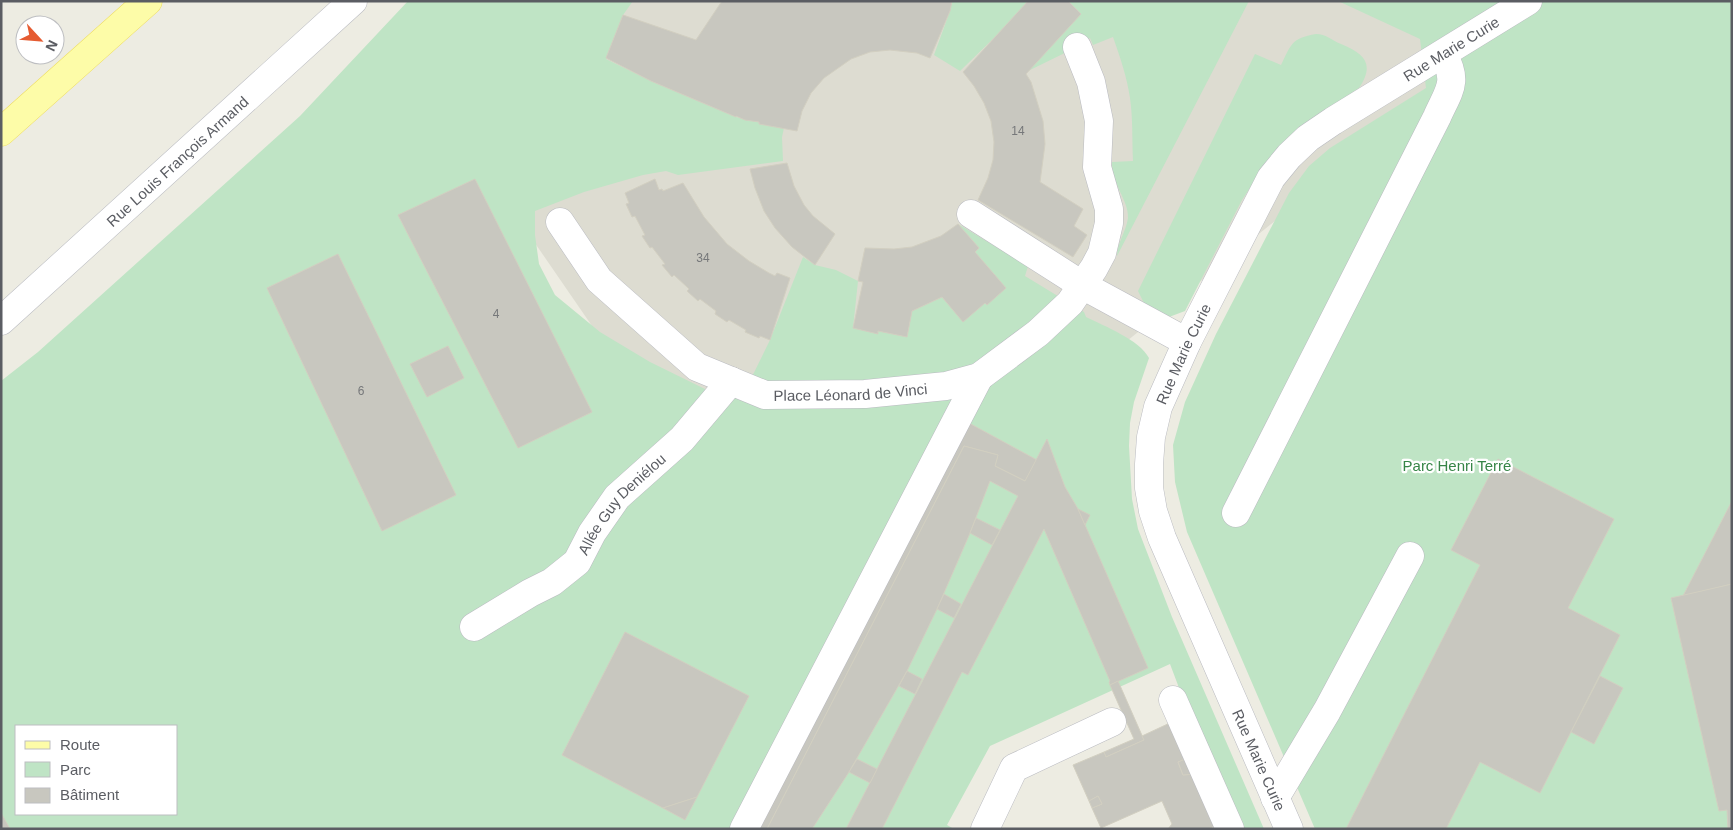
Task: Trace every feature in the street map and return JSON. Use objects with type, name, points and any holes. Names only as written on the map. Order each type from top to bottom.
[{"type":"main road","points":[[1,132],[148,1]]},
{"type":"street","name":"Rue Louis François Armand","points":[[1,321],[353,1]]},
{"type":"street","name":"Rue Marie Curie","points":[[1289,829],[1162,538],[1153,510],[1149,488],[1149,464],[1151,437],[1158,407],[1187,342],[1272,178],[1288,156],[1308,138],[1333,121],[1528,1]]},
{"type":"street","name":"Place Léonard de Vinci","points":[[560,222],[599,280],[697,367],[765,395],[865,394],[946,386],[979,377],[1038,332],[1070,303],[1102,253],[1109,223],[1109,209],[1097,167],[1100,121],[1091,82],[1077,47]]},
{"type":"street","points":[[1236,513],[1449,91],[1452,83],[1450,66],[1443,54]]},
{"type":"street","points":[[971,214],[1082,285],[1187,342]]},
{"type":"street","points":[[744,829],[979,377]]},
{"type":"street","name":"Allée Guy Deniélou","points":[[474,627],[552,582],[577,562],[592,533],[617,496],[682,439],[731,381]]},
{"type":"street","points":[[1275,798],[1327,711],[1410,556]]},
{"type":"street","points":[[1173,700],[1230,829]]},
{"type":"street","points":[[985,829],[1014,768],[1112,722]]},
{"type":"shaded area","points":[[448,1],[1587,1],[1387,130],[1090,371],[724,414],[623,371],[506,201]]},
{"type":"green space","points":[[408,1],[633,1],[623,15],[606,59],[651,81],[736,117],[784,128],[782,137],[783,161],[678,175],[666,171],[643,175],[584,192],[535,211],[535,235],[539,264],[555,295],[600,332],[650,362],[707,390],[742,397],[770,340],[803,257],[815,265],[836,270],[858,281],[853,328],[907,337],[912,311],[942,297],[963,321],[975,252],[979,248],[958,224],[1028,266],[1025,276],[1084,312],[1086,317],[1121,334],[1138,345],[1149,358],[1134,402],[1130,423],[1129,446],[1132,499],[1138,529],[1172,617],[1264,829],[1243,829],[1192,709],[1187,709],[1170,664],[990,746],[947,825],[954,829],[1,829],[1,381],[38,352],[300,116]]},
{"type":"green space","points":[[952,1],[1028,1],[960,71],[934,55]]},
{"type":"green space","points":[[1068,1],[1249,1],[1117,256],[1118,247],[1128,218],[1128,211],[1114,178],[1112,162],[1133,161],[1130,98],[1121,60],[1113,37],[1093,45],[1090,38],[1077,47],[1028,71]]},
{"type":"green space","name":"Parc Henri Terré","points":[[1338,1],[1732,1],[1732,829],[1315,829],[1187,532],[1175,482],[1173,445],[1185,402],[1216,334],[1289,193],[1309,166],[1330,148],[1426,88],[1420,39]]},
{"type":"green space","points":[[1316,34],[1326,36],[1349,48],[1365,61],[1367,66],[1366,72],[1359,88],[1289,136],[1271,156],[1242,200],[1185,311],[1169,317],[1145,305],[1138,291],[1255,54],[1281,65],[1287,52],[1297,40]]},
{"type":"building","points":[[722,1],[952,1],[950,11],[930,58],[917,53],[890,50],[870,52],[851,59],[824,78],[811,93],[802,111],[797,131],[759,124],[759,122],[736,117],[651,81],[606,58],[623,15],[696,40]]},
{"type":"building","points":[[1028,1],[1068,1],[1081,14],[1026,74],[1031,82],[1043,121],[1045,144],[1040,182],[1083,209],[1074,226],[1087,235],[1073,257],[978,200],[988,178],[993,160],[994,142],[991,121],[984,103],[963,72]]},
{"type":"building","points":[[787,163],[794,186],[804,205],[813,216],[835,234],[815,265],[792,247],[775,228],[764,211],[750,169]]},
{"type":"building","points":[[475,179],[592,412],[518,448],[398,215]]},
{"type":"building","points":[[655,179],[659,190],[662,189],[663,191],[683,183],[704,217],[727,244],[769,273],[775,276],[777,273],[790,278],[770,340],[745,332],[746,330],[729,320],[727,322],[715,314],[716,311],[700,299],[698,301],[687,291],[689,289],[674,275],[672,277],[662,265],[665,264],[652,247],[650,248],[642,236],[645,235],[635,216],[632,217],[626,204],[629,203],[625,193]]},
{"type":"building","points":[[958,224],[979,248],[975,252],[1006,288],[987,305],[985,303],[963,322],[942,297],[912,311],[907,337],[878,331],[878,334],[853,328],[863,282],[858,281],[865,248],[894,249],[912,247],[941,236]]},
{"type":"building","points":[[338,254],[456,495],[382,531],[267,288]]},
{"type":"building","points":[[448,346],[464,378],[427,397],[410,364]]},
{"type":"building","points":[[967,422],[1037,460],[1025,481],[995,466],[998,455],[964,446],[767,829],[757,829]]},
{"type":"building","points":[[1047,439],[1065,487],[1078,509],[1148,668],[1110,685],[1110,681],[1044,529],[968,675],[962,672],[882,829],[846,829],[1018,496],[990,481],[937,609],[907,671],[849,772],[812,829],[767,829],[964,446],[998,455],[995,466],[1025,481]]},
{"type":"building","points":[[1498,459],[1614,519],[1568,608],[1620,635],[1540,793],[1480,762],[1446,829],[1346,829],[1480,565],[1451,550]]},
{"type":"building","points":[[1732,501],[1732,584],[1683,596]]},
{"type":"building","points":[[1078,509],[1090,515],[1085,525]]},
{"type":"building","points":[[976,518],[1000,530],[992,545],[970,533]]},
{"type":"building","points":[[1732,584],[1732,829],[1728,829],[1727,810],[1719,811],[1671,598]]},
{"type":"building","points":[[944,594],[961,604],[954,618],[937,609]]},
{"type":"building","points":[[625,632],[749,696],[697,797],[663,808],[562,755]]},
{"type":"building","points":[[907,671],[922,679],[915,694],[899,686]]},
{"type":"building","points":[[1600,676],[1623,688],[1594,744],[1571,732]]},
{"type":"building","points":[[1118,681],[1144,740],[1106,757],[1104,752],[1134,739],[1110,685]]},
{"type":"building","points":[[1172,722],[1188,758],[1178,762],[1183,775],[1195,774],[1217,825],[1208,829],[1168,829],[1172,824],[1162,801],[1101,828],[1092,808],[1102,804],[1098,796],[1089,801],[1073,765],[1104,752],[1106,757],[1144,740],[1142,736]]},
{"type":"building","points":[[1188,758],[1195,774],[1183,775],[1178,762]]},
{"type":"building","points":[[857,759],[877,769],[870,783],[849,772]]},
{"type":"building","points":[[1098,796],[1102,804],[1092,808],[1089,801]]},
{"type":"building","points":[[697,797],[685,820],[663,808]]},
{"type":"building","points":[[1,813],[10,829],[1,829]]}]
